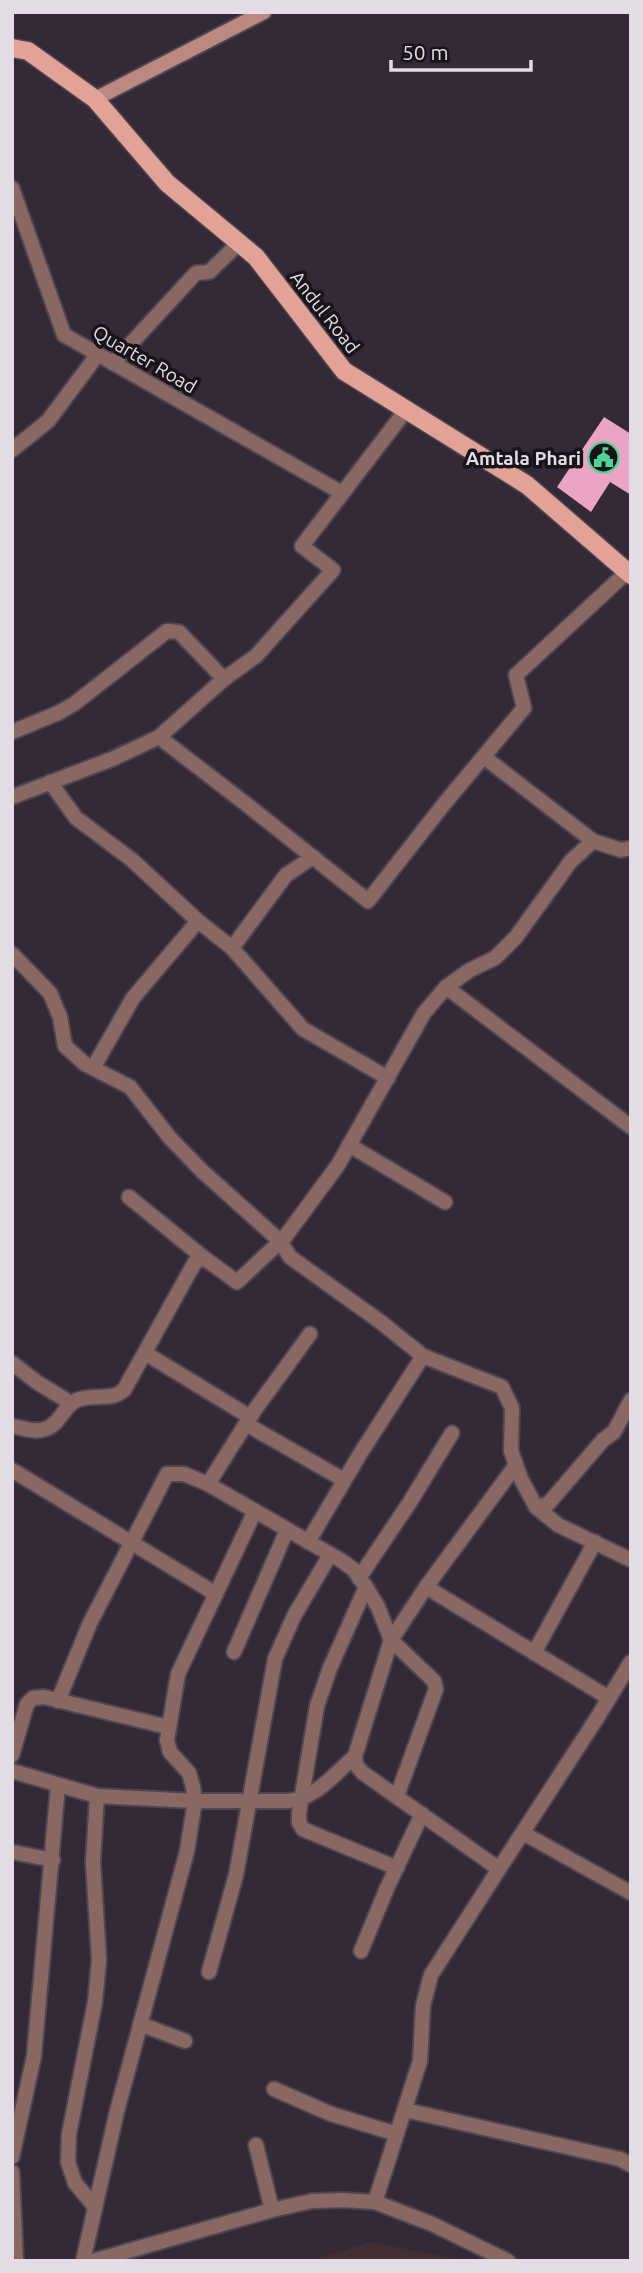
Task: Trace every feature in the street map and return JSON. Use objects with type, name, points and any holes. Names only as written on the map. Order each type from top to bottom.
[{"type":"main road","points":[[95,99],[264,12]]},
{"type":"main road","name":"Andul Road","points":[[12,48],[28,51],[95,99],[167,183],[256,257],[344,371],[527,485],[629,574]]},
{"type":"street","name":"Quarter Road","points":[[12,188],[64,335],[342,492]]},
{"type":"street","points":[[113,363],[196,273],[209,272],[239,243]]},
{"type":"street","points":[[12,450],[48,421],[98,354]]},
{"type":"street","points":[[12,797],[112,759],[159,737],[224,679],[256,656],[333,570],[302,546],[406,410]]},
{"type":"street","points":[[159,737],[368,901],[524,708],[516,675],[629,574]]},
{"type":"street","points":[[12,732],[74,704],[167,631],[179,632],[224,679]]},
{"type":"street","points":[[484,757],[593,841],[621,850],[631,848]]},
{"type":"street","points":[[50,782],[76,818],[132,860],[198,921],[232,948],[303,1029],[388,1078]]},
{"type":"street","points":[[129,1196],[237,1282],[280,1241],[338,1166],[424,1013],[446,987],[470,970],[495,958],[516,937],[570,861],[593,841]]},
{"type":"street","points":[[232,948],[286,875],[313,858]]},
{"type":"street","points":[[93,1068],[133,998],[198,921]]},
{"type":"street","points":[[12,954],[50,993],[60,1017],[65,1046],[93,1068],[130,1087],[170,1138],[202,1171],[280,1241],[290,1257],[423,1356],[502,1387],[512,1408],[511,1451],[536,1507],[558,1525],[631,1560]]},
{"type":"street","points":[[446,987],[631,1127]]},
{"type":"street","points":[[349,1145],[445,1202]]},
{"type":"street","points":[[12,1426],[35,1431],[46,1429],[58,1422],[71,1403],[79,1398],[117,1396],[124,1390],[195,1262],[204,1258]]},
{"type":"street","points":[[208,1484],[248,1421],[310,1334]]},
{"type":"street","points":[[145,1353],[344,1480]]},
{"type":"street","points":[[308,1542],[423,1356]]},
{"type":"street","points":[[12,1363],[71,1403]]},
{"type":"street","points":[[536,1507],[548,1504],[603,1440],[614,1432],[631,1400]]},
{"type":"street","points":[[397,1868],[303,1829],[299,1822],[300,1801],[317,1706],[363,1582],[452,1433]]},
{"type":"street","points":[[499,1870],[363,1773],[356,1765],[355,1756],[391,1640],[426,1587],[516,1465]]},
{"type":"street","points":[[12,1470],[216,1594]]},
{"type":"street","points":[[58,1701],[90,1623],[167,1474],[184,1474],[208,1484],[353,1569],[378,1608],[391,1640],[434,1681],[436,1689],[397,1796]]},
{"type":"street","points":[[83,2261],[117,2111],[187,1850],[194,1801],[189,1773],[170,1752],[167,1740],[178,1674],[255,1511]]},
{"type":"street","points":[[234,1653],[287,1530]]},
{"type":"street","points":[[534,1653],[595,1542]]},
{"type":"street","points":[[209,1972],[236,1875],[275,1659],[294,1616],[330,1555]]},
{"type":"street","points":[[426,1587],[609,1698]]},
{"type":"street","points":[[375,2202],[420,2061],[423,2006],[431,1975],[631,1662]]},
{"type":"street","points":[[12,1755],[27,1704],[33,1698],[44,1697],[168,1727]]},
{"type":"street","points":[[12,1771],[97,1796],[194,1801],[300,1801],[310,1796],[355,1756]]},
{"type":"street","points":[[12,2157],[34,2056],[58,1785]]},
{"type":"street","points":[[95,2207],[75,2183],[68,2162],[69,2134],[95,2002],[99,1960],[93,1862],[97,1796]]},
{"type":"street","points":[[361,1951],[422,1815]]},
{"type":"street","points":[[523,1833],[631,1893]]},
{"type":"street","points":[[12,1853],[53,1860]]},
{"type":"street","points":[[140,2024],[185,2041]]},
{"type":"street","points":[[274,2089],[331,2114],[397,2134]]},
{"type":"street","points":[[405,2109],[620,2159],[631,2165]]},
{"type":"street","points":[[256,2145],[272,2210]]},
{"type":"street","points":[[12,2172],[16,2261]]},
{"type":"street","points":[[93,2261],[272,2210],[312,2201],[343,2200],[375,2202],[432,2224],[508,2261]]},
{"type":"shaded area","points":[[370,2242],[462,2260],[463,2261],[309,2261]]},
{"type":"building","name":"Amtala Phari","points":[[604,417],[631,434],[631,495],[610,482],[591,512],[557,487]]},
{"type":"place","name":"Amtala Phari","points":[[604,458]]}]
